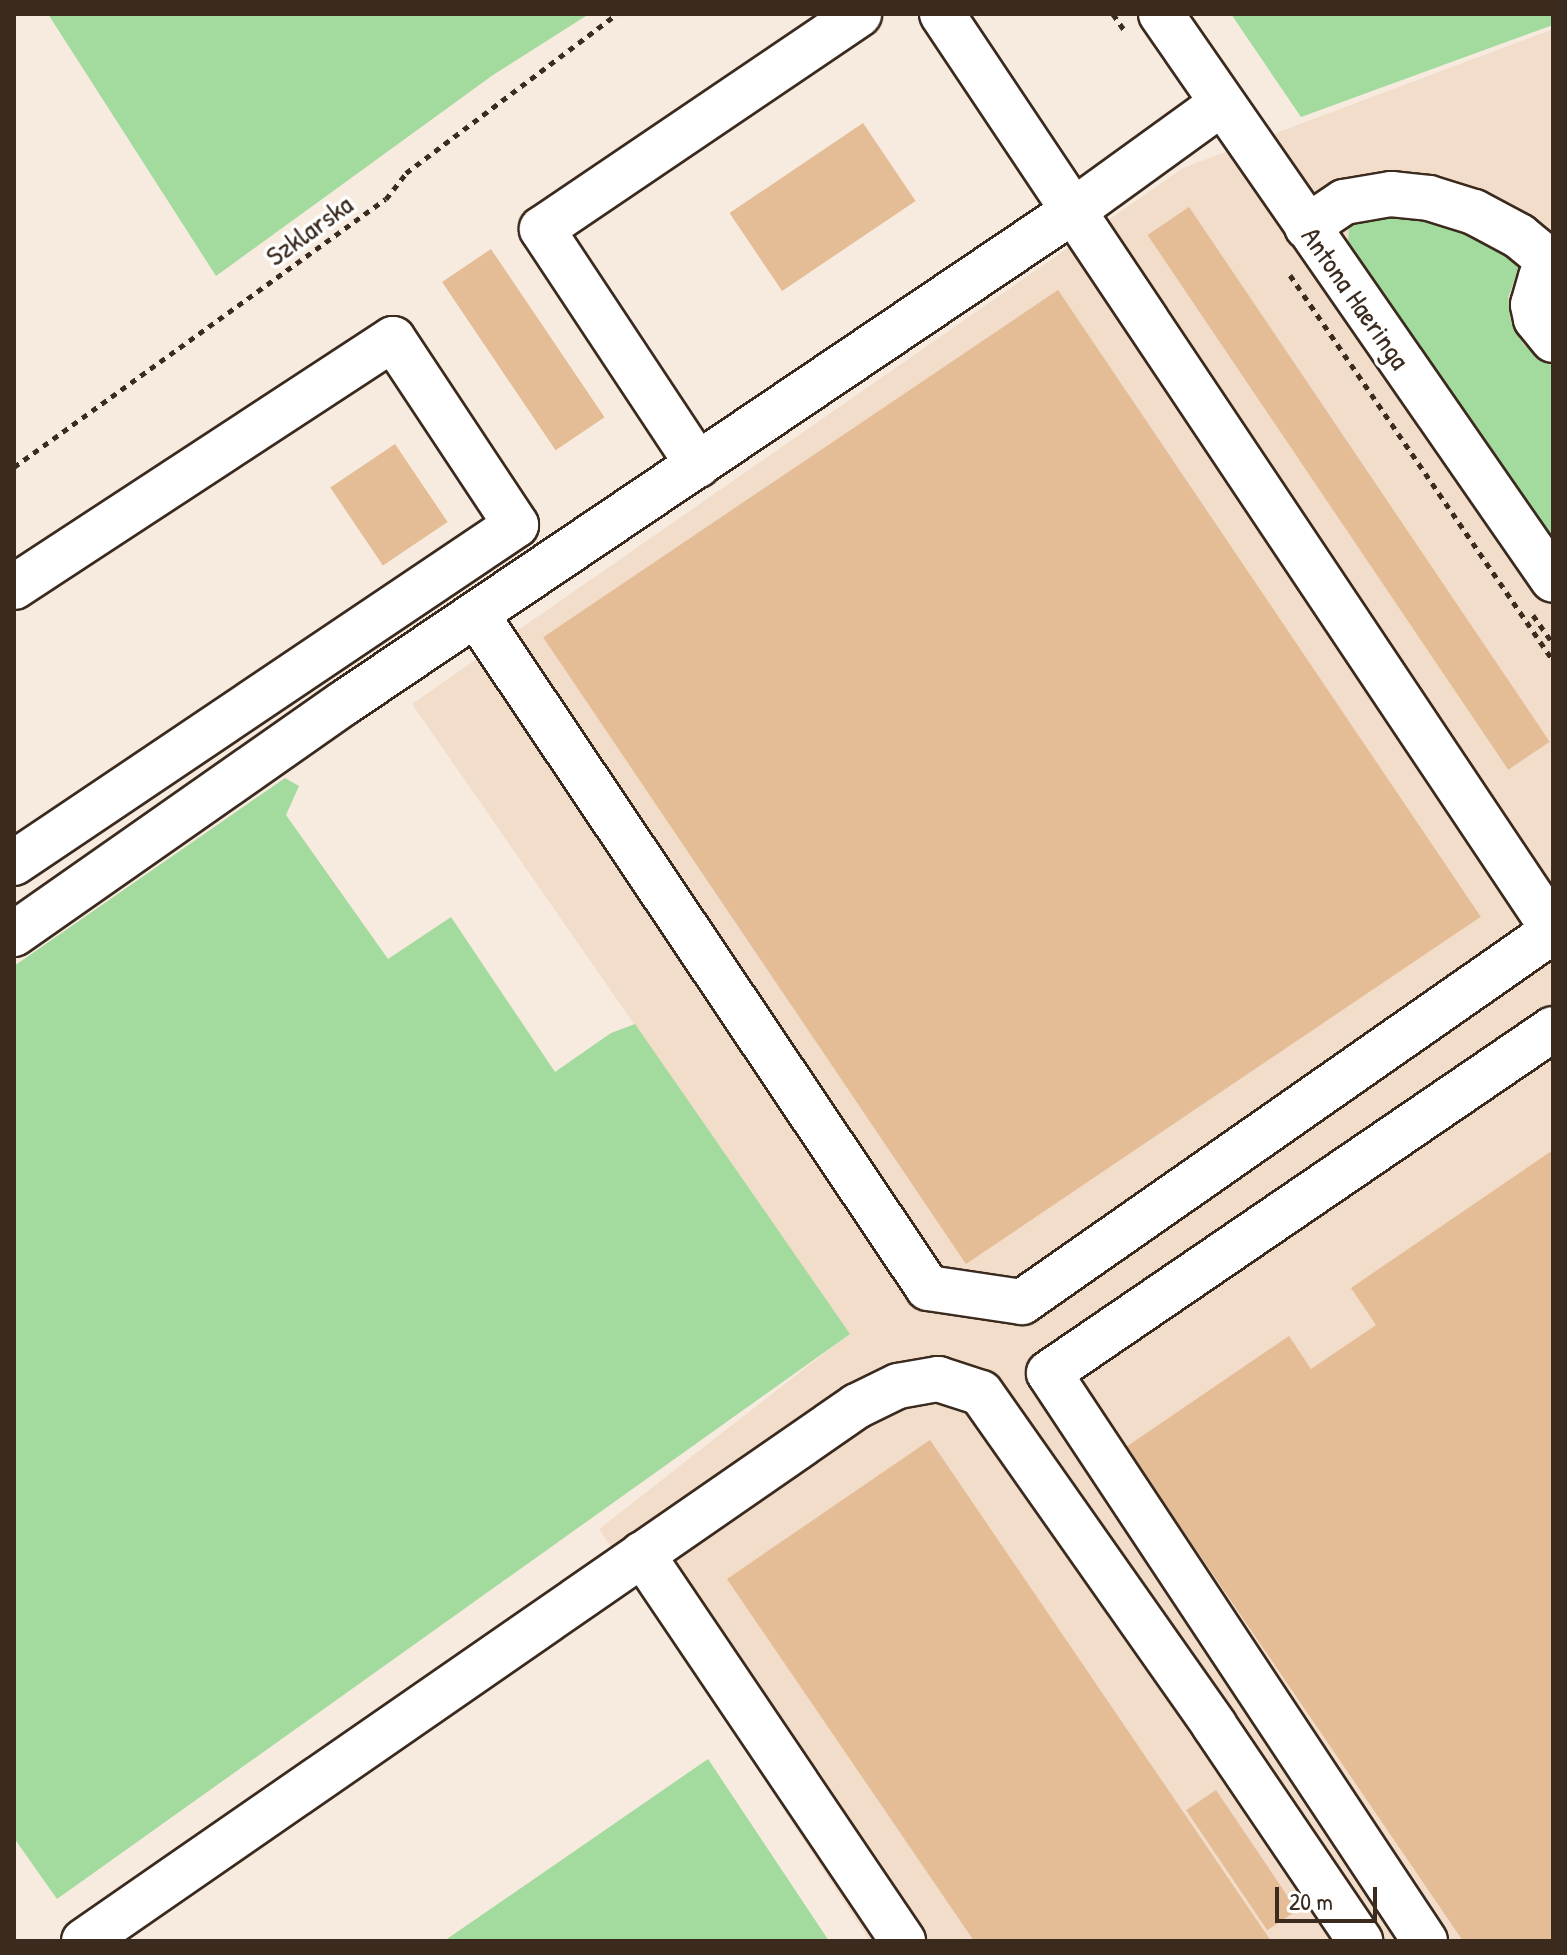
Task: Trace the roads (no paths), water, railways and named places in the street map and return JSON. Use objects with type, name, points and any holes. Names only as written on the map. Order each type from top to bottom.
[{"type":"street","points":[[698,465],[542,229],[859,14]]},
{"type":"street","points":[[477,616],[928,1288],[1022,1302],[1553,930],[942,14]]},
{"type":"street","name":"Antona Haeringa","points":[[1145,27],[1221,104],[1553,580]]},
{"type":"street","points":[[14,934],[344,703],[1073,211],[1221,104]]},
{"type":"street","points":[[1307,227],[1344,202],[1391,194],[1429,198],[1474,212],[1519,236],[1553,265],[1541,277],[1533,305],[1536,319],[1553,340]]},
{"type":"street","points":[[14,587],[393,339],[516,525],[14,863]]},
{"type":"street","points":[[1425,1941],[1049,1373],[1553,1029]]},
{"type":"street","points":[[84,1941],[857,1406],[898,1386],[938,1379],[981,1393],[1214,1725],[1360,1941]]},
{"type":"street","points":[[642,1554],[903,1941]]}]
